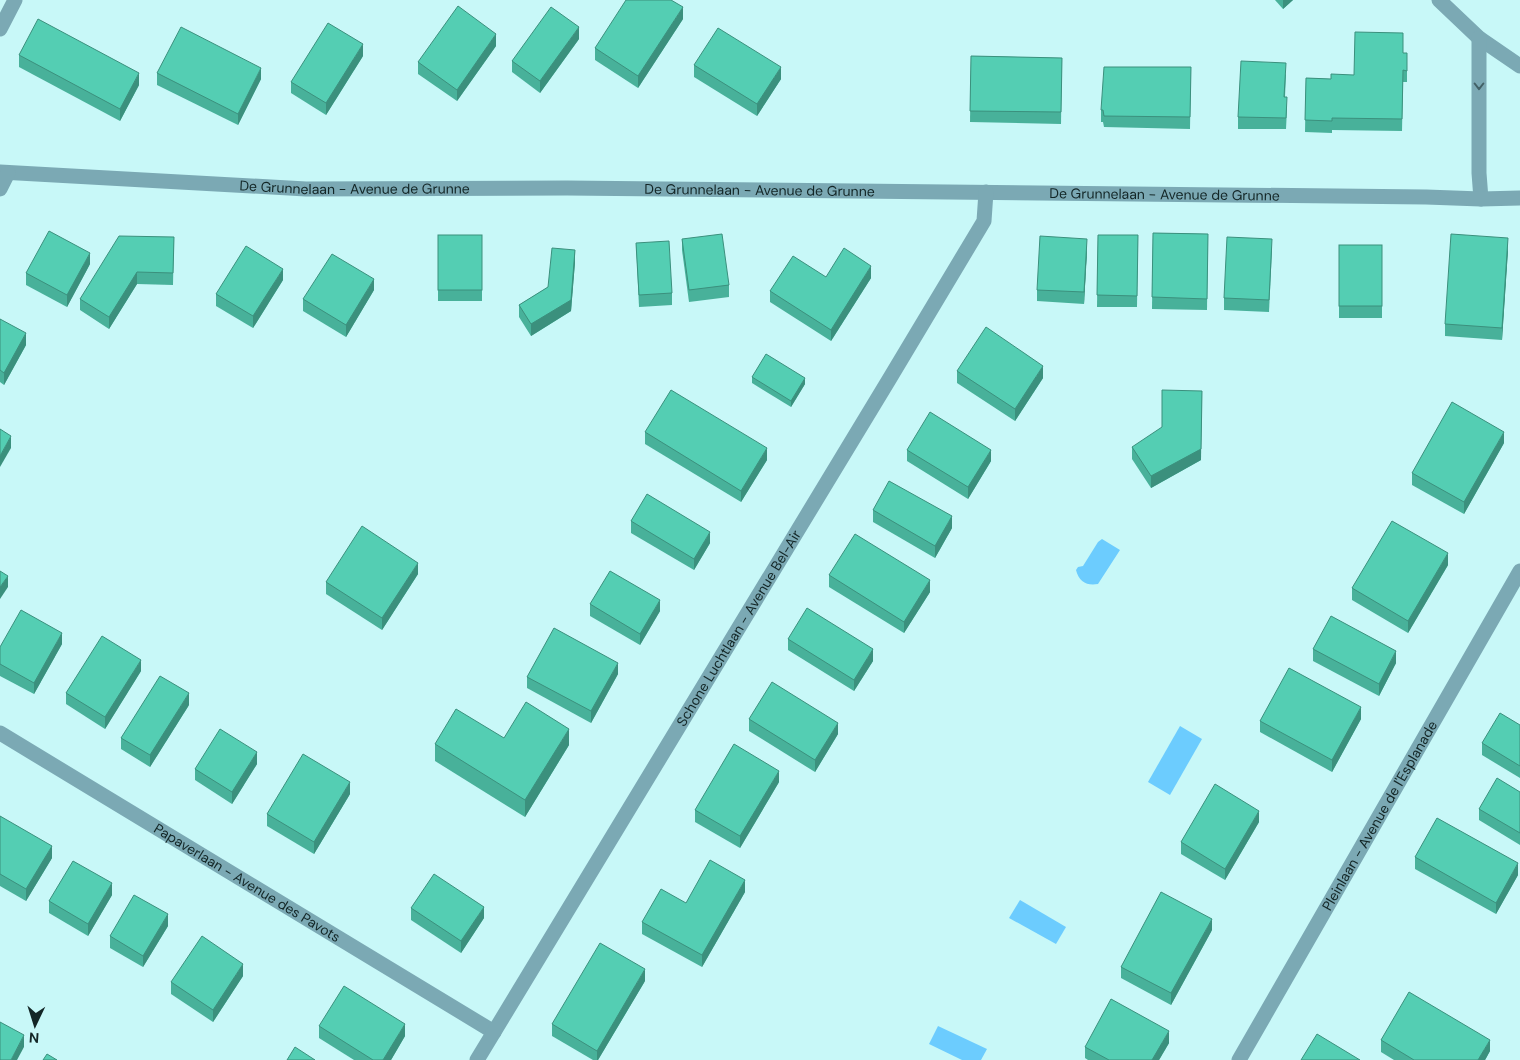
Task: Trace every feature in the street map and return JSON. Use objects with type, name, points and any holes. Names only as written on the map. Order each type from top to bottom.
[{"type":"street","points":[[0,29],[16,0]]},
{"type":"street","points":[[1439,0],[1479,38],[1520,66]]},
{"type":"street","points":[[1479,38],[1479,173],[1481,199]]},
{"type":"street","points":[[0,189],[4,172]]},
{"type":"street","name":"De Grunnelaan - Avenue de Grunne","points":[[4,172],[306,189],[567,188],[1520,198]]},
{"type":"street","name":"Schone Luchtlaan - Avenue Bel-Air","points":[[477,1060],[984,221],[986,192]]},
{"type":"street","name":"Pleinlaan - Avenue de l'Esplanade","points":[[1239,1060],[1520,571]]},
{"type":"street","name":"Papaverlaan - Avenue des Pavots","points":[[0,733],[494,1032]]},
{"type":"water","points":[[1102,539],[1120,550],[1098,584],[1087,584],[1079,578],[1076,570],[1078,567],[1083,566],[1098,542]]},
{"type":"water","points":[[1180,726],[1202,739],[1170,795],[1148,782]]},
{"type":"water","points":[[1020,900],[1066,927],[1056,944],[1009,918]]},
{"type":"water","points":[[938,1026],[987,1049],[981,1060],[962,1060],[929,1044]]},
{"type":"building","points":[[626,0],[671,0],[683,7],[638,76],[595,48]]},
{"type":"building","points":[[458,6],[496,34],[457,90],[418,62]]},
{"type":"building","points":[[551,7],[579,27],[540,81],[512,61]]},
{"type":"building","points":[[38,19],[139,73],[120,109],[19,55]]},
{"type":"building","points":[[328,23],[363,44],[326,103],[291,82]]},
{"type":"building","points":[[181,27],[261,68],[238,114],[157,73]]},
{"type":"building","points":[[718,28],[781,67],[757,104],[694,65]]},
{"type":"building","points":[[1355,32],[1403,33],[1403,53],[1407,53],[1407,71],[1403,70],[1402,119],[1332,118],[1332,121],[1305,120],[1306,78],[1331,79],[1331,74],[1354,75]]},
{"type":"building","points":[[971,56],[1062,58],[1061,112],[970,111]]},
{"type":"building","points":[[1241,61],[1286,63],[1284,97],[1287,97],[1286,118],[1238,117]]},
{"type":"building","points":[[1104,67],[1191,67],[1190,117],[1104,116],[1103,110],[1101,110]]},
{"type":"building","points":[[49,231],[90,253],[67,295],[26,273]]},
{"type":"building","points":[[1153,233],[1208,234],[1207,299],[1152,297]]},
{"type":"building","points":[[722,234],[729,285],[689,290],[682,239]]},
{"type":"building","points":[[1451,234],[1508,238],[1502,328],[1445,324]]},
{"type":"building","points":[[438,235],[482,235],[482,290],[438,290]]},
{"type":"building","points":[[1098,235],[1138,235],[1137,296],[1097,295]]},
{"type":"building","points":[[119,236],[174,237],[173,273],[137,272],[109,317],[80,299]]},
{"type":"building","points":[[1040,236],[1087,239],[1084,292],[1037,290]]},
{"type":"building","points":[[1227,237],[1272,239],[1269,300],[1224,298]]},
{"type":"building","points":[[669,241],[672,293],[639,295],[636,243]]},
{"type":"building","points":[[1339,245],[1382,245],[1382,306],[1339,306]]},
{"type":"building","points":[[246,246],[283,269],[253,316],[216,294]]},
{"type":"building","points":[[552,248],[575,250],[571,300],[531,324],[519,305],[548,287]]},
{"type":"building","points":[[844,248],[871,266],[831,330],[770,291],[793,256],[826,277]]},
{"type":"building","points":[[332,254],[374,279],[346,325],[303,299]]},
{"type":"building","points":[[0,319],[26,333],[4,373],[0,370]]},
{"type":"building","points":[[986,327],[1043,366],[1015,409],[957,371]]},
{"type":"building","points":[[766,354],[805,378],[791,401],[752,377]]},
{"type":"building","points":[[671,390],[767,448],[741,491],[645,432]]},
{"type":"building","points":[[1162,390],[1202,391],[1201,449],[1151,476],[1132,447],[1162,427]]},
{"type":"building","points":[[1452,402],[1504,432],[1464,502],[1412,473]]},
{"type":"building","points":[[930,412],[991,450],[968,487],[907,450]]},
{"type":"building","points":[[0,429],[11,436],[0,456]]},
{"type":"building","points":[[889,481],[952,516],[935,546],[873,510]]},
{"type":"building","points":[[647,494],[710,532],[694,559],[631,521]]},
{"type":"building","points":[[1392,521],[1448,553],[1408,621],[1352,588]]},
{"type":"building","points":[[362,526],[418,563],[382,618],[326,582]]},
{"type":"building","points":[[855,534],[930,580],[904,622],[829,575]]},
{"type":"building","points":[[0,571],[8,576],[0,587]]},
{"type":"building","points":[[610,571],[660,600],[640,634],[590,604]]},
{"type":"building","points":[[807,608],[873,649],[854,680],[788,639]]},
{"type":"building","points":[[21,610],[62,633],[34,683],[0,664],[0,647]]},
{"type":"building","points":[[1331,616],[1396,651],[1379,684],[1313,649]]},
{"type":"building","points":[[554,628],[618,663],[591,711],[527,677]]},
{"type":"building","points":[[102,636],[141,660],[105,717],[66,693]]},
{"type":"building","points":[[1289,668],[1361,707],[1332,760],[1260,721]]},
{"type":"building","points":[[160,676],[189,693],[150,755],[121,738]]},
{"type":"building","points":[[772,682],[838,723],[815,760],[749,719]]},
{"type":"building","points":[[526,702],[569,729],[525,800],[435,744],[456,709],[504,738]]},
{"type":"building","points":[[1500,713],[1520,725],[1520,766],[1482,743]]},
{"type":"building","points":[[220,729],[257,752],[232,792],[195,769]]},
{"type":"building","points":[[734,744],[779,771],[740,836],[695,810]]},
{"type":"building","points":[[303,754],[350,782],[314,842],[267,814]]},
{"type":"building","points":[[1497,778],[1520,792],[1520,833],[1479,809]]},
{"type":"building","points":[[1215,784],[1259,811],[1225,869],[1181,842]]},
{"type":"building","points":[[0,816],[52,846],[26,889],[0,874]]},
{"type":"building","points":[[1437,818],[1518,863],[1496,903],[1415,857]]},
{"type":"building","points":[[710,860],[745,880],[702,955],[642,922],[661,889],[686,903]]},
{"type":"building","points":[[73,861],[112,883],[88,924],[49,901]]},
{"type":"building","points":[[434,874],[484,907],[461,941],[411,908]]},
{"type":"building","points":[[1161,892],[1212,919],[1171,993],[1121,967]]},
{"type":"building","points":[[134,895],[168,914],[143,956],[110,936]]},
{"type":"building","points":[[202,936],[243,964],[213,1010],[171,982]]},
{"type":"building","points":[[600,943],[645,969],[597,1051],[552,1024]]},
{"type":"building","points":[[344,986],[405,1024],[383,1060],[373,1060],[319,1026]]},
{"type":"building","points":[[1409,992],[1490,1040],[1478,1060],[1414,1060],[1381,1040]]},
{"type":"building","points":[[1111,999],[1169,1031],[1152,1060],[1109,1060],[1085,1047]]},
{"type":"building","points":[[0,1022],[24,1035],[11,1060],[0,1060]]},
{"type":"building","points":[[1317,1034],[1360,1060],[1301,1060]]},
{"type":"building","points":[[295,1047],[315,1060],[287,1060]]},
{"type":"building","points":[[47,1054],[57,1060],[43,1060]]}]
